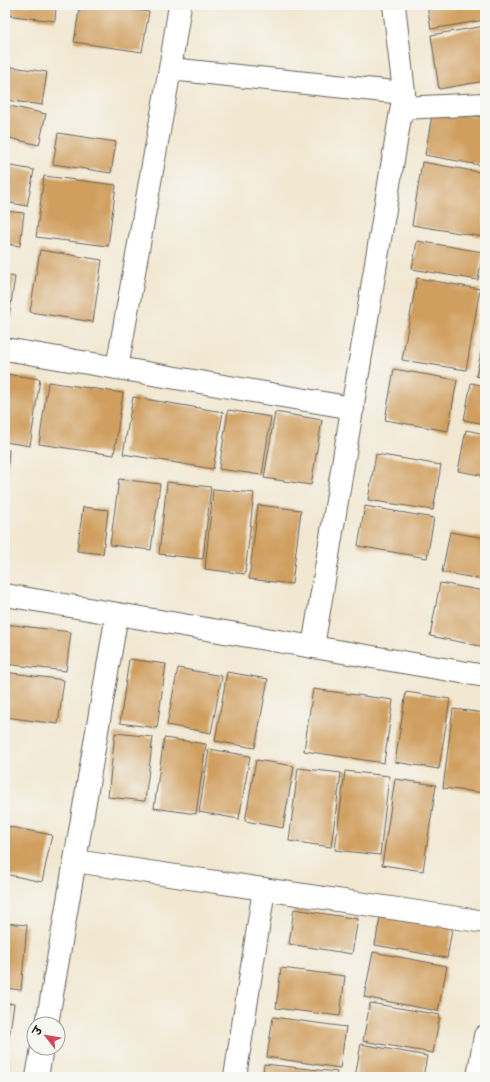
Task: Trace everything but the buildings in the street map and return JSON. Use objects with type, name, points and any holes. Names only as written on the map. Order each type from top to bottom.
[{"type":"street","points":[[118,368],[180,5]]},
{"type":"street","points":[[314,647],[403,100],[394,5]]},
{"type":"street","points":[[170,69],[403,100],[485,104]]},
{"type":"street","points":[[5,349],[353,408]]},
{"type":"street","points":[[5,595],[485,676]]},
{"type":"street","points":[[47,1016],[117,614]]},
{"type":"street","points":[[75,861],[485,922]]},
{"type":"street","points":[[235,1077],[264,889]]},
{"type":"street","points":[[478,1077],[485,1036]]},
{"type":"street","points":[[37,1077],[41,1056]]}]
